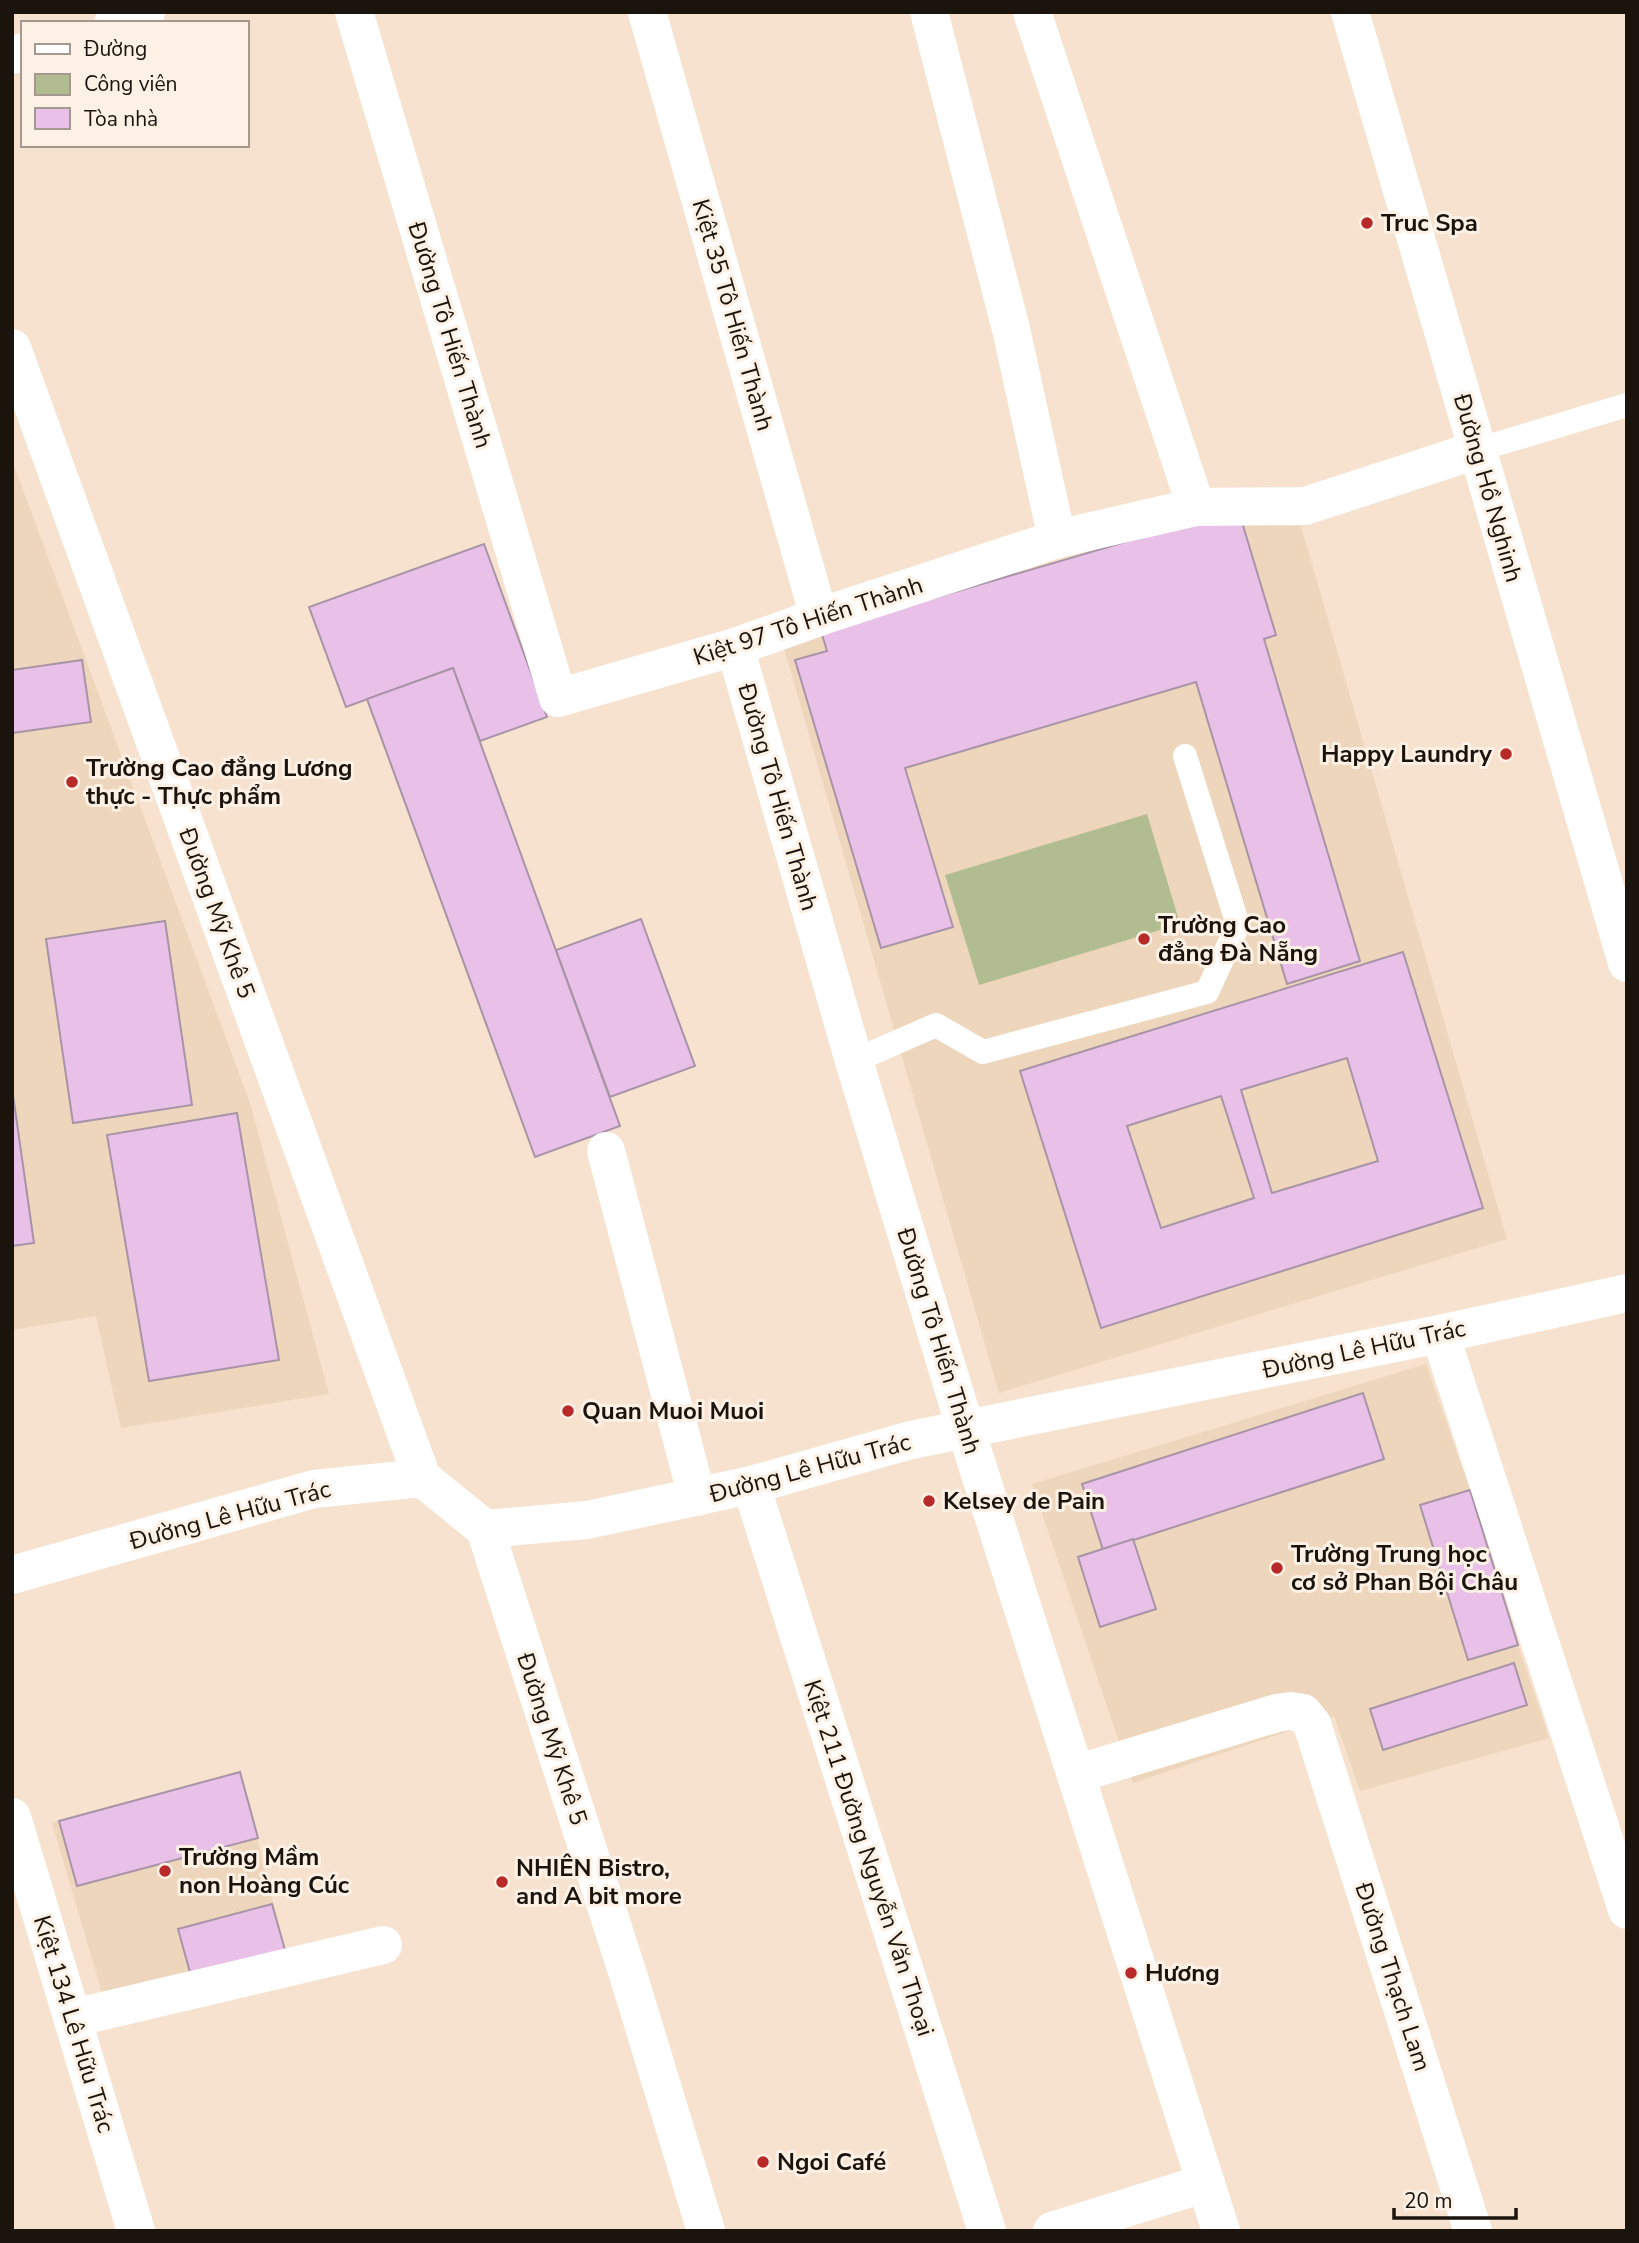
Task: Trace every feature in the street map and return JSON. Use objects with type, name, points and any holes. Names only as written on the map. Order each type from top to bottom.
[{"type":"street","points":[[119,21],[146,12]]},
{"type":"street","name":"Đường Tô Hiến Thành","points":[[354,12],[558,698]]},
{"type":"street","name":"Kiệt 35 Tô Hiến Thành","points":[[647,12],[819,617]]},
{"type":"street","points":[[929,12],[1011,329],[1056,539]]},
{"type":"street","points":[[1032,12],[1196,507]]},
{"type":"street","name":"Đường Hồ Nghinh","points":[[1350,12],[1627,963]]},
{"type":"street","name":"Đường Mỹ Khê 5","points":[[12,348],[422,1478]]},
{"type":"street","name":"Kiệt 97 Tô Hiến Thành","points":[[558,698],[735,647],[1056,539],[1196,507],[1306,506],[1477,450]]},
{"type":"street","name":"Đường Tô Hiến Thành","points":[[735,647],[854,1060],[966,1430],[1221,2231]]},
{"type":"street","points":[[606,1151],[697,1497]]},
{"type":"street","name":"Đường Lê Hữu Trác","points":[[485,1529],[587,1520],[751,1485],[911,1440],[1440,1334],[1627,1293]]},
{"type":"street","points":[[1440,1334],[1627,1910]]},
{"type":"street","points":[[422,1478],[485,1529]]},
{"type":"street","name":"Đường Lê Hữu Trác","points":[[12,1575],[314,1489],[422,1478]]},
{"type":"street","name":"Kiệt 211 Đường Nguyễn Văn Thoại","points":[[751,1485],[987,2231]]},
{"type":"street","name":"Đường Mỹ Khê 5","points":[[485,1529],[631,1984],[706,2231]]},
{"type":"street","name":"Đường Thạch Lam","points":[[1076,1774],[1277,1713],[1303,1713],[1312,1724],[1473,2231]]},
{"type":"street","name":"Kiệt 134 Lê Hữu Trác","points":[[12,1817],[136,2231]]},
{"type":"street","points":[[73,2018],[383,1945]]},
{"type":"street","points":[[1052,2231],[1206,2183]]},
{"type":"lane","points":[[1477,450],[1627,405]]},
{"type":"lane","points":[[854,1060],[936,1025],[983,1052],[1207,992],[1238,925],[1185,756]]},
{"type":"shaded area","name":"Trường Cao đẳng Lương thực - Thực phẩm","points":[[12,460],[250,1103],[329,1394],[121,1428],[96,1316],[12,1330]]},
{"type":"shaded area","name":"Trường Cao đẳng Đà Nẵng","points":[[1208,523],[1301,526],[1507,1239],[999,1393],[781,638]]},
{"type":"shaded area","name":"Trường Trung học cơ sở Phan Bội Châu","points":[[1426,1364],[1470,1490],[1549,1738],[1360,1791],[1334,1716],[1133,1783],[1032,1484]]},
{"type":"shaded area","name":"Trường Mầm non Hoàng Cúc","points":[[240,1772],[287,1957],[105,2003],[52,1823]]},
{"type":"green space","points":[[1147,814],[1180,924],[979,985],[945,875]]},
{"type":"building","points":[[1238,509],[1276,635],[1264,639],[1360,961],[1287,984],[1196,682],[905,768],[953,927],[881,948],[795,660],[827,651],[821,631]]},
{"type":"building","points":[[484,544],[547,717],[480,741],[453,668],[346,707],[309,607]]},
{"type":"building","points":[[82,660],[91,722],[12,733],[12,670]]},
{"type":"building","points":[[453,668],[620,1126],[535,1157],[367,699]]},
{"type":"building","points":[[641,919],[695,1066],[610,1097],[556,950]]},
{"type":"building","points":[[165,921],[192,1105],[73,1123],[46,939]]},
{"type":"building","points":[[1403,952],[1483,1208],[1101,1328],[1020,1071]],"holes":[[[1347,1058],[1378,1161],[1272,1193],[1241,1090]],[[1221,1096],[1254,1198],[1161,1228],[1127,1126]]]},
{"type":"building","points":[[12,1088],[34,1243],[12,1246]]},
{"type":"building","points":[[237,1113],[279,1360],[149,1381],[107,1135]]},
{"type":"building","points":[[1363,1393],[1384,1459],[1103,1550],[1082,1484]]},
{"type":"building","points":[[1470,1490],[1518,1645],[1468,1660],[1420,1505]]},
{"type":"building","points":[[1133,1539],[1156,1609],[1100,1627],[1078,1557]]},
{"type":"building","points":[[1514,1663],[1527,1705],[1383,1750],[1370,1709]]},
{"type":"building","points":[[240,1772],[258,1838],[77,1886],[59,1821]]},
{"type":"building","points":[[272,1904],[287,1957],[193,1983],[178,1929]]},
{"type":"place","name":"Truc Spa","points":[[1367,223]]},
{"type":"place","name":"Happy Laundry","points":[[1506,754]]},
{"type":"place","name":"Trường Cao đẳng Lương thực - Thực phẩm","points":[[72,782]]},
{"type":"place","name":"Trường Cao đẳng Đà Nẵng","points":[[1144,939]]},
{"type":"place","name":"Quan Muoi Muoi","points":[[568,1411]]},
{"type":"place","name":"Kelsey de Pain","points":[[929,1501]]},
{"type":"place","name":"Trường Trung học cơ sở Phan Bội Châu","points":[[1277,1568]]},
{"type":"place","name":"Trường Mầm non Hoàng Cúc","points":[[165,1871]]},
{"type":"place","name":"NHIÊN Bistro, and A bit more","points":[[502,1882]]},
{"type":"place","name":"Hương","points":[[1131,1973]]},
{"type":"place","name":"Ngoi Café","points":[[763,2162]]}]
